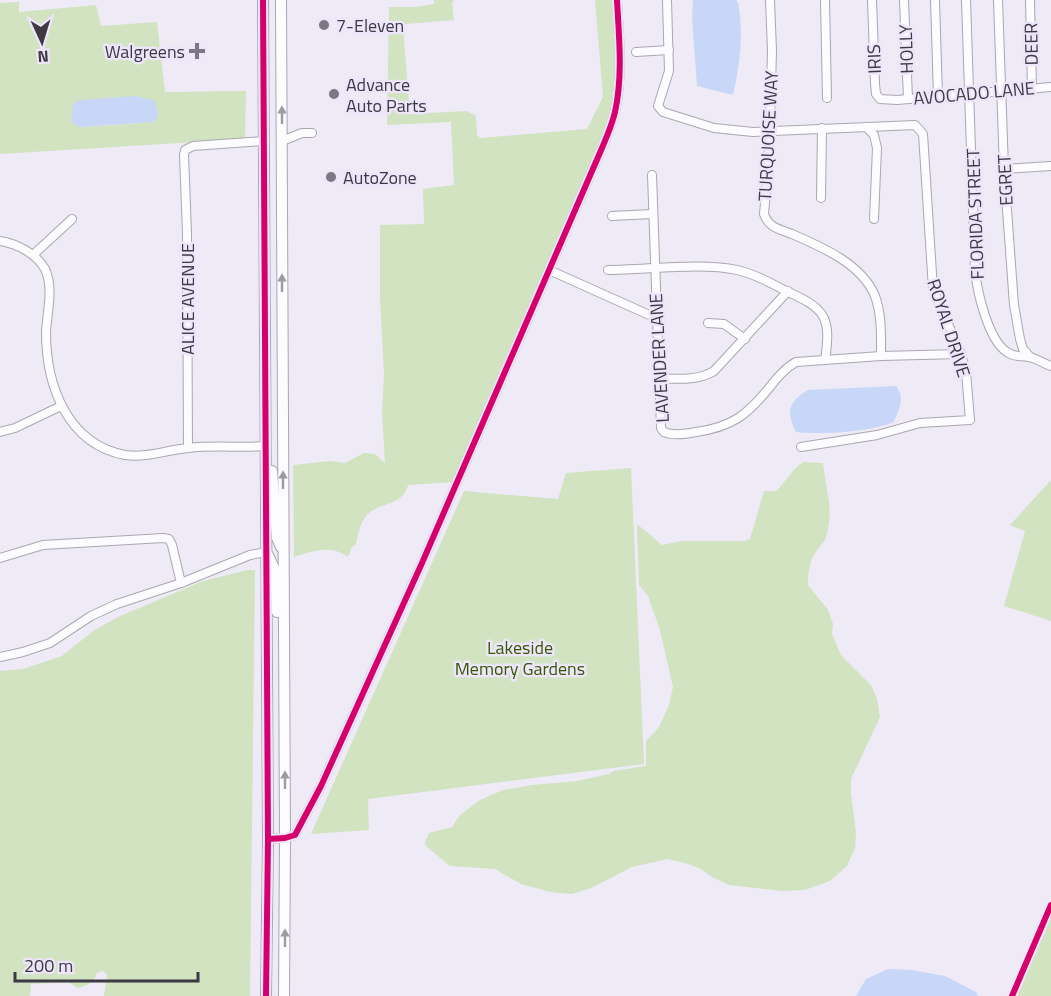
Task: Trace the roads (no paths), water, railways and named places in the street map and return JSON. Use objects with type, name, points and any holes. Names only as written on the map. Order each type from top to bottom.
[{"type":"main road","points":[[263,0],[268,839],[266,996]]},
{"type":"main road","points":[[281,0],[284,996]]},
{"type":"main road","points":[[264,123],[270,135],[282,141]]},
{"type":"main road","points":[[265,402],[270,415],[276,537],[284,551]]},
{"type":"main road","points":[[266,552],[275,570],[280,648],[284,657]]},
{"type":"street","points":[[268,839],[295,835],[321,786],[422,563],[602,148],[615,113],[619,78],[617,0]]},
{"type":"street","points":[[636,52],[669,50],[667,0]]},
{"type":"street","name":"TURQUOISE WAY","points":[[770,0],[772,51],[768,179],[763,208],[766,219],[773,227],[799,237],[837,257],[854,269],[866,282],[877,305],[880,320],[881,356]]},
{"type":"street","points":[[825,0],[826,98]]},
{"type":"street","name":"IRIS","points":[[872,0],[876,94],[882,100],[897,100]]},
{"type":"street","name":"HOLLY","points":[[904,0],[908,99]]},
{"type":"street","points":[[935,0],[938,96]]},
{"type":"street","name":"FLORIDA STREET","points":[[966,0],[975,270],[981,302],[997,343],[1002,349],[1013,356],[1030,357],[1051,366]]},
{"type":"street","name":"EGRET","points":[[998,0],[1004,170],[1014,305],[1023,349],[1030,357]]},
{"type":"street","name":"DEER","points":[[1030,0],[1032,88]]},
{"type":"street","name":"ROYAL DRIVE","points":[[669,50],[668,78],[658,100],[658,108],[663,112],[714,128],[769,132],[915,125],[921,129],[924,140],[926,209],[933,289],[961,354],[966,372],[970,420],[928,422],[876,435],[801,447]]},
{"type":"street","name":"AVOCADO LANE","points":[[897,100],[1051,87]]},
{"type":"street","points":[[866,127],[874,135],[877,148],[874,219]]},
{"type":"street","points":[[821,198],[822,128]]},
{"type":"street","points":[[282,141],[302,133],[312,134]]},
{"type":"street","name":"ALICE AVENUE","points":[[188,448],[187,233],[183,164],[185,150],[193,146],[212,143],[264,141]]},
{"type":"street","points":[[1004,170],[1051,166]]},
{"type":"street","name":"LAVENDER LANE","points":[[652,175],[658,378],[662,429],[668,434],[719,428],[740,418],[793,363],[801,360],[961,354]]},
{"type":"street","points":[[612,216],[652,214]]},
{"type":"street","points":[[33,255],[72,219]]},
{"type":"street","points":[[0,241],[16,245],[33,255],[41,263],[48,277],[49,302],[46,334],[49,366],[61,406],[81,434],[101,447],[136,456],[188,448],[266,446]]},
{"type":"street","points":[[608,270],[707,268],[738,270],[802,298],[822,313],[828,337],[825,360]]},
{"type":"street","points":[[549,270],[656,318]]},
{"type":"street","points":[[658,378],[691,378],[709,374],[746,339],[788,291]]},
{"type":"street","points":[[708,324],[724,324],[746,339]]},
{"type":"street","points":[[0,432],[15,428],[61,406]]},
{"type":"street","points":[[0,558],[43,545],[163,538],[169,539],[172,545],[181,583]]},
{"type":"street","points":[[0,657],[50,643],[100,611],[181,583],[234,561],[266,552]]},
{"type":"water","points":[[693,0],[736,0],[738,2],[741,25],[740,48],[733,95],[697,86],[692,18]]},
{"type":"water","points":[[136,96],[155,101],[158,116],[154,122],[80,127],[71,122],[73,105],[79,100]]},
{"type":"water","points":[[896,386],[901,399],[894,422],[872,428],[832,433],[796,432],[793,425],[790,413],[793,403],[808,390]]},
{"type":"water","points":[[888,969],[912,970],[945,976],[976,992],[978,996],[856,996],[866,979]]},
{"type":"place","name":"7-Eleven","points":[[324,25]]},
{"type":"place","name":"Walgreens","points":[[197,51]]},
{"type":"place","name":"Advance Auto Parts","points":[[334,94]]},
{"type":"place","name":"AutoZone","points":[[331,177]]},
{"type":"park label","name":"Lakeside Memory Gardens","points":[[520,657]]}]
